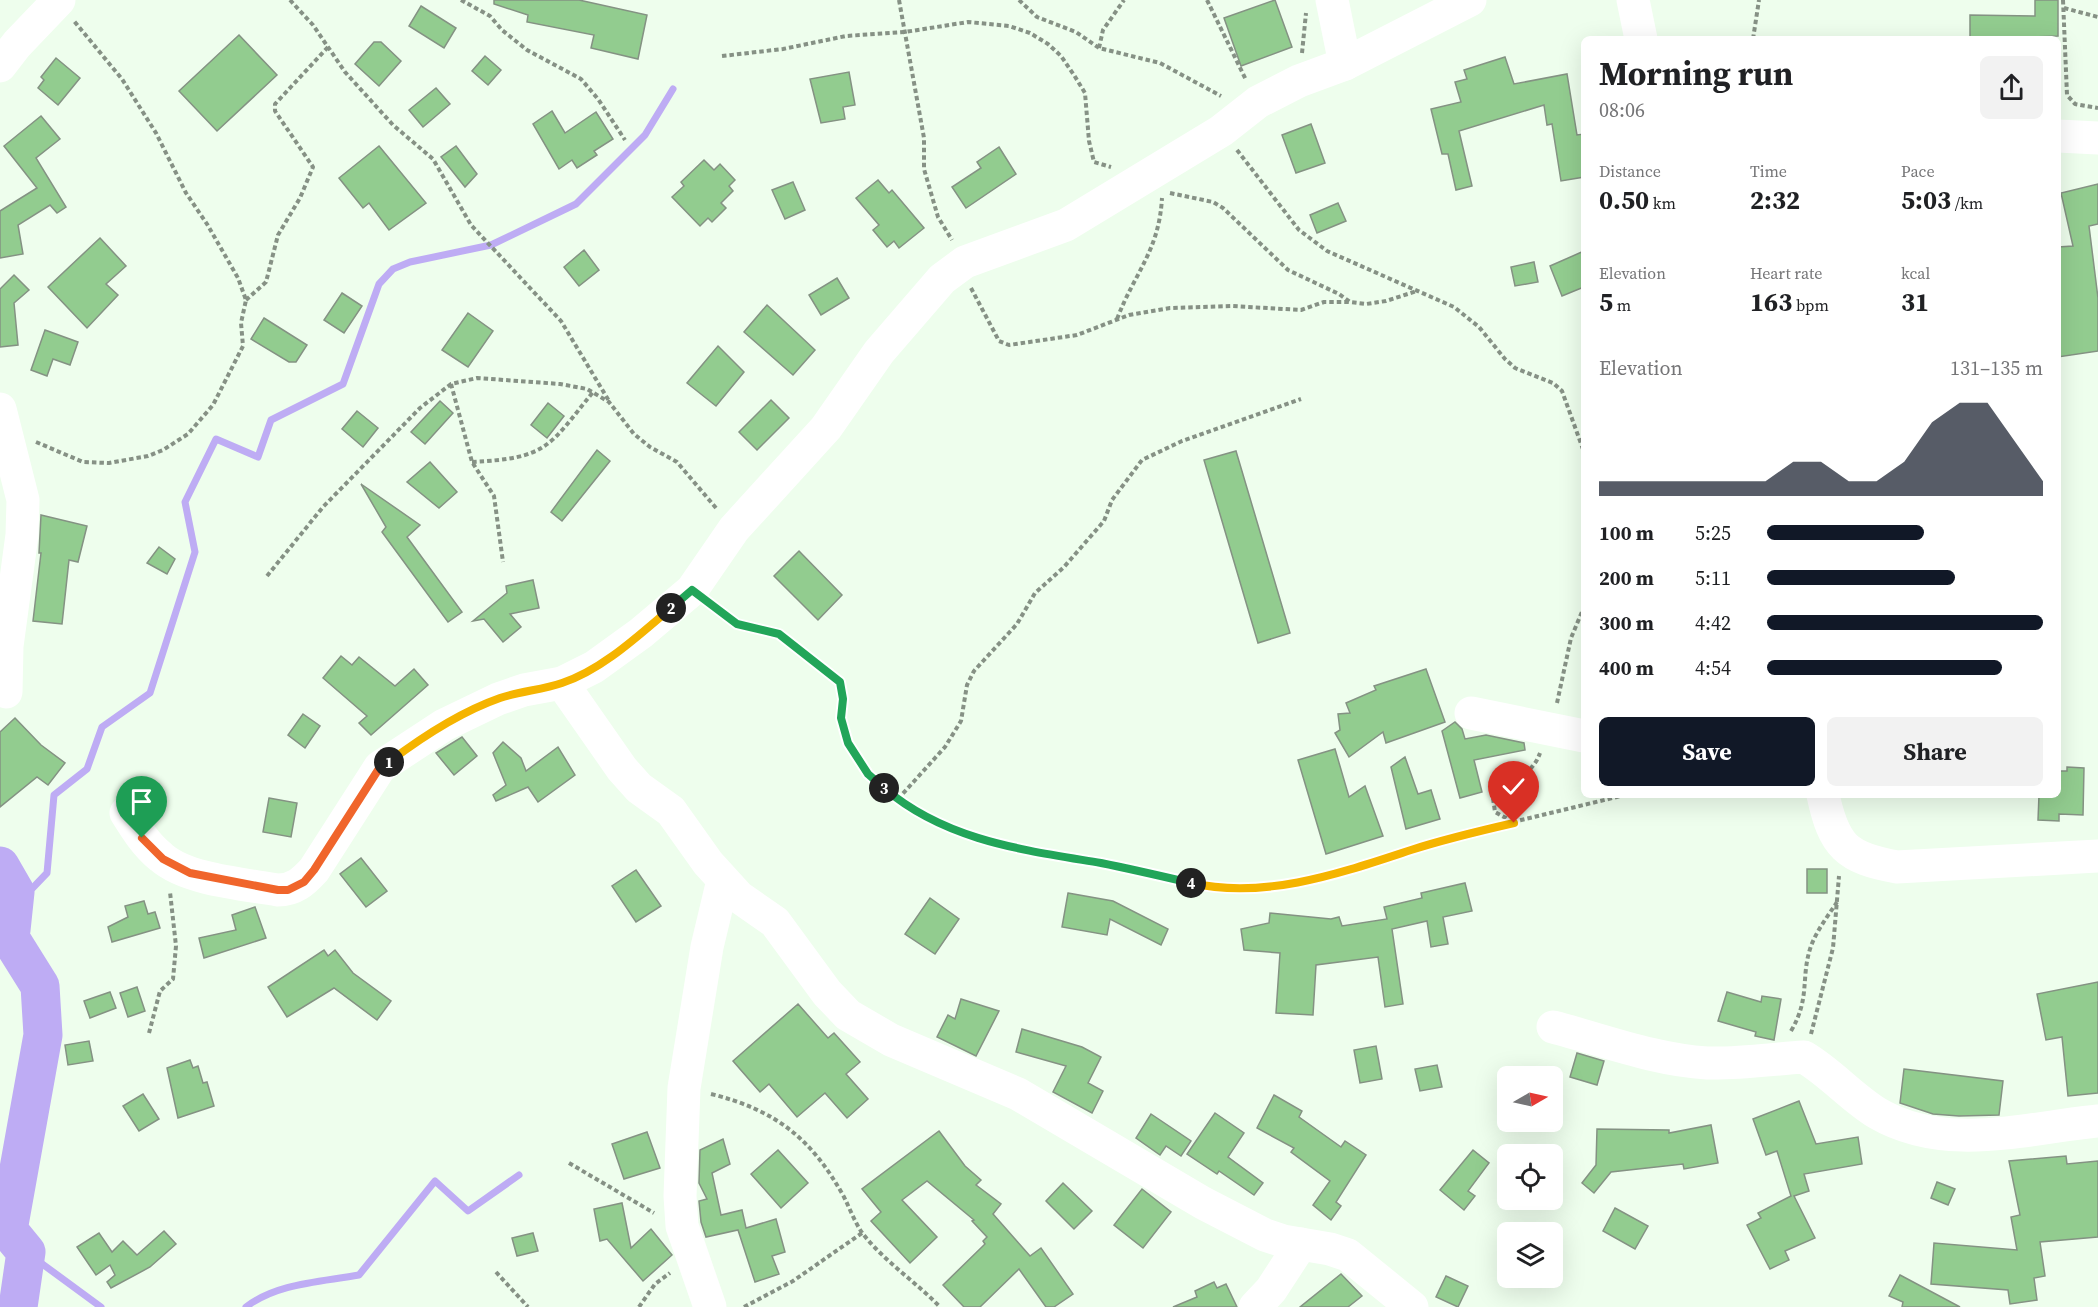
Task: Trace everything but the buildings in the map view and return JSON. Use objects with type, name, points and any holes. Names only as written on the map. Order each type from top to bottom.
[{"type":"street","points":[[126,813],[142,838],[163,859],[190,873],[288,890],[304,882],[380,767],[444,725],[498,699],[524,690],[562,683],[603,661],[692,590],[734,530],[826,428],[879,352],[954,270],[1066,225],[1241,114],[1299,81],[1345,64],[1470,0]]},
{"type":"street","points":[[1633,0],[1640,36]]},
{"type":"street","points":[[0,66],[16,44],[63,6]]},
{"type":"street","points":[[1319,6],[1345,64]]},
{"type":"street","points":[[2061,136],[2098,138]]},
{"type":"street","points":[[2,417],[23,500],[22,535],[7,646],[6,692]]},
{"type":"street","points":[[562,683],[622,769],[639,788],[671,811],[723,880],[739,897],[776,922],[828,993],[848,1016],[868,1028],[1018,1094],[1239,1222],[1282,1241],[1348,1255],[1412,1307]]},
{"type":"street","points":[[1471,713],[1581,735]]},
{"type":"street","points":[[1805,798],[1831,820],[1869,862],[1897,867],[2098,856]]},
{"type":"street","points":[[710,1307],[687,1241],[680,1196],[684,1088],[707,947],[723,880]]},
{"type":"street","points":[[1553,1027],[1644,1052],[1708,1063],[1795,1047],[1878,1113],[1906,1126],[1932,1133],[1988,1136],[2098,1121]]},
{"type":"street","points":[[1256,1307],[1301,1244]]},
{"type":"path","points":[[290,0],[314,26],[345,72],[393,125],[433,159],[471,225],[561,321],[609,402],[634,434],[650,447],[677,462],[734,530]]},
{"type":"path","points":[[461,0],[490,16],[502,30],[527,50],[581,79],[598,99],[625,140]]},
{"type":"path","points":[[899,0],[924,138],[924,169],[938,217],[954,270],[969,284],[999,341],[1009,345],[1077,335],[1117,319],[1170,308],[1232,306],[1301,310],[1324,302],[1366,304],[1386,301],[1417,291]]},
{"type":"path","points":[[1019,0],[1037,17],[1076,32],[1099,48],[1160,63],[1241,114]]},
{"type":"path","points":[[1099,48],[1103,30],[1124,0]]},
{"type":"path","points":[[1207,0],[1241,114],[1299,230],[1327,251],[1454,307],[1479,327],[1515,368],[1553,383],[1562,391],[1581,444]]},
{"type":"path","points":[[1753,36],[1759,0]]},
{"type":"path","points":[[2063,0],[2067,95],[2075,104],[2098,108]]},
{"type":"path","points":[[2,417],[83,462],[109,463],[148,456],[163,450],[188,434],[198,424],[226,383],[243,346],[241,323],[246,300],[238,278],[186,193],[156,133],[122,79],[63,6]]},
{"type":"path","points":[[1299,81],[1319,6]]},
{"type":"path","points":[[2064,8],[2098,17]]},
{"type":"path","points":[[722,56],[783,49],[846,36],[905,32],[968,22],[1009,26],[1039,38],[1061,56],[1085,93],[1089,141],[1094,162],[1142,178]]},
{"type":"path","points":[[246,300],[266,282],[278,235],[308,183],[313,167],[275,111],[275,104],[328,48]]},
{"type":"path","points":[[1117,319],[1126,295],[1155,244],[1161,221],[1162,191],[1213,202],[1288,270],[1339,294],[1350,302]]},
{"type":"path","points":[[267,576],[323,507],[361,465],[420,408],[451,384],[477,378],[560,384],[593,392],[609,402]]},
{"type":"path","points":[[451,384],[472,462],[494,496],[503,562]]},
{"type":"path","points":[[472,462],[505,460],[538,451],[559,435],[593,392]]},
{"type":"path","points":[[898,799],[945,747],[956,730],[961,721],[967,685],[974,671],[1017,624],[1035,592],[1064,567],[1104,521],[1112,500],[1143,460],[1182,441],[1301,399]]},
{"type":"path","points":[[692,590],[737,624],[779,634],[840,682],[843,699],[841,718],[848,743],[868,774],[898,799],[935,822],[1006,846],[1122,867],[1207,887],[1242,889],[1309,881],[1344,873],[1455,836],[1613,798]]},
{"type":"path","points":[[1514,823],[1495,812],[1493,798],[1497,792],[1522,778],[1532,768],[1563,685],[1574,629],[1581,614]]},
{"type":"path","points":[[1795,1047],[1828,972],[1838,902],[1831,820]]},
{"type":"path","points":[[149,1033],[160,991],[173,979],[176,946],[171,894],[163,859]]},
{"type":"path","points":[[1795,1047],[1790,1032],[1804,1005],[1811,947],[1818,931],[1838,902]]},
{"type":"path","points":[[684,1088],[744,1102],[799,1134],[830,1176],[862,1233],[883,1256],[940,1307]]},
{"type":"path","points":[[569,1163],[624,1196],[687,1241],[639,1307]]},
{"type":"path","points":[[744,1307],[793,1281],[862,1233]]},
{"type":"path","points":[[496,1272],[528,1307]]},
{"type":"waterway","points":[[0,922],[47,873],[54,795],[87,769],[102,727],[150,693],[195,552],[185,502],[216,439],[258,457],[271,420],[343,384],[379,284],[393,269],[410,262],[491,245],[576,204],[645,135],[673,89]]},
{"type":"waterway","points":[[0,866],[15,892],[11,930],[0,922],[40,986],[43,1035],[8,1230],[26,1252],[18,1307]]},
{"type":"waterway","points":[[246,1307],[258,1299],[285,1288],[359,1275],[435,1181],[468,1211],[519,1175]]},
{"type":"waterway","points":[[26,1252],[101,1307]]},
{"type":"route","points":[[142,838],[163,859],[190,873],[288,890],[304,882],[314,870],[380,767],[444,725],[498,699],[524,690],[562,683],[594,667],[641,633],[692,590],[737,624],[779,634],[840,682],[843,699],[841,718],[848,743],[868,774],[898,799],[935,822],[973,837],[1041,855],[1122,867],[1207,887],[1242,889],[1309,881],[1344,873],[1455,836],[1514,823]]}]
